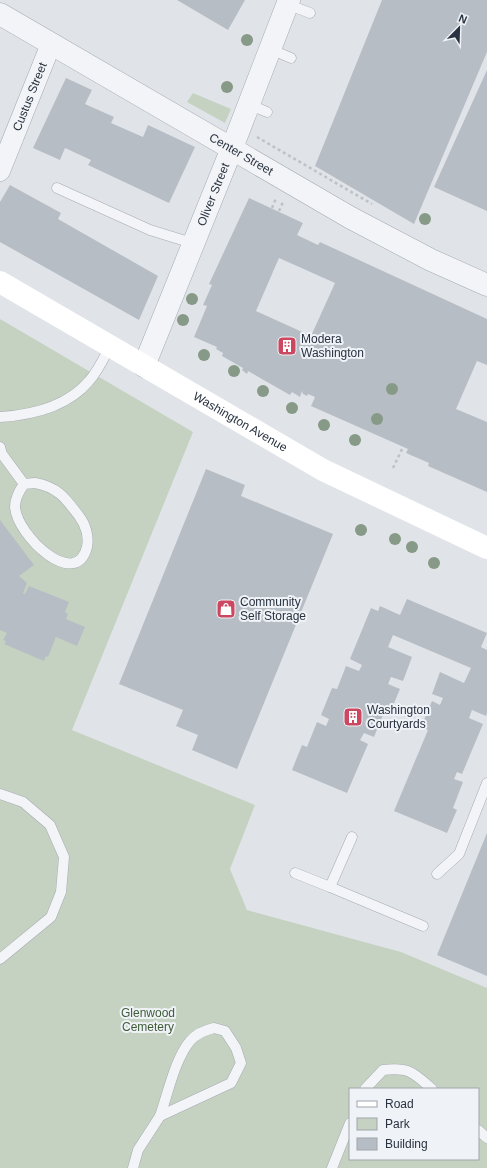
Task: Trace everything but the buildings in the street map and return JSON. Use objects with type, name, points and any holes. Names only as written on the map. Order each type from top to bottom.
[{"type":"main road","name":"Washington Avenue","points":[[0,282],[323,470],[487,548]]},
{"type":"street","name":"Oliver Street","points":[[144,366],[192,243],[240,127],[258,108],[270,49],[288,2]]},
{"type":"street","name":"Center Street","points":[[0,14],[351,218],[431,260],[487,285]]},
{"type":"street","name":"Custus Street","points":[[0,171],[51,44]]},
{"type":"lane","points":[[288,2],[310,14]]},
{"type":"lane","points":[[270,49],[291,58]]},
{"type":"lane","points":[[57,188],[150,230],[192,243]]},
{"type":"lane","points":[[0,418],[16,416],[50,407],[73,396],[89,381],[110,346]]},
{"type":"lane","points":[[0,447],[2,454],[24,484]]},
{"type":"lane","points":[[35,483],[49,486],[65,497],[82,520],[89,539],[85,554],[80,560],[69,563],[54,560],[39,550],[22,528],[15,507],[17,494],[24,484],[35,483]]},
{"type":"lane","points":[[437,874],[459,854],[487,783]]},
{"type":"lane","points":[[0,794],[23,802],[50,825],[64,857],[61,892],[51,917],[0,959]]},
{"type":"lane","points":[[330,887],[352,837]]},
{"type":"lane","points":[[295,873],[423,926]]},
{"type":"lane","points":[[133,1168],[138,1150],[160,1116],[183,1052],[191,1040],[204,1030],[214,1028],[225,1031],[236,1048],[241,1062],[231,1083],[160,1116]]},
{"type":"lane","points":[[366,1088],[383,1070],[400,1068],[415,1074],[431,1088]]},
{"type":"lane","points":[[332,1168],[349,1126]]},
{"type":"lane","points":[[479,1131],[487,1138]]},
{"type":"path","points":[[240,127],[373,205]]},
{"type":"path","points":[[272,208],[278,194]]},
{"type":"path","points":[[279,211],[285,198]]},
{"type":"path","points":[[393,468],[403,447]]},
{"type":"green space","points":[[193,93],[231,109],[225,123],[187,102]]},
{"type":"green space","name":"Glenwood Cemetery","points":[[0,319],[193,432],[72,730],[255,805],[230,869],[247,910],[401,952],[487,988],[487,1168],[0,1168]]},
{"type":"place","name":"Modera Washington","points":[[287,346]]},
{"type":"place","name":"Community Self Storage","points":[[226,609]]},
{"type":"place","name":"Washington Courtyards","points":[[353,717]]}]
